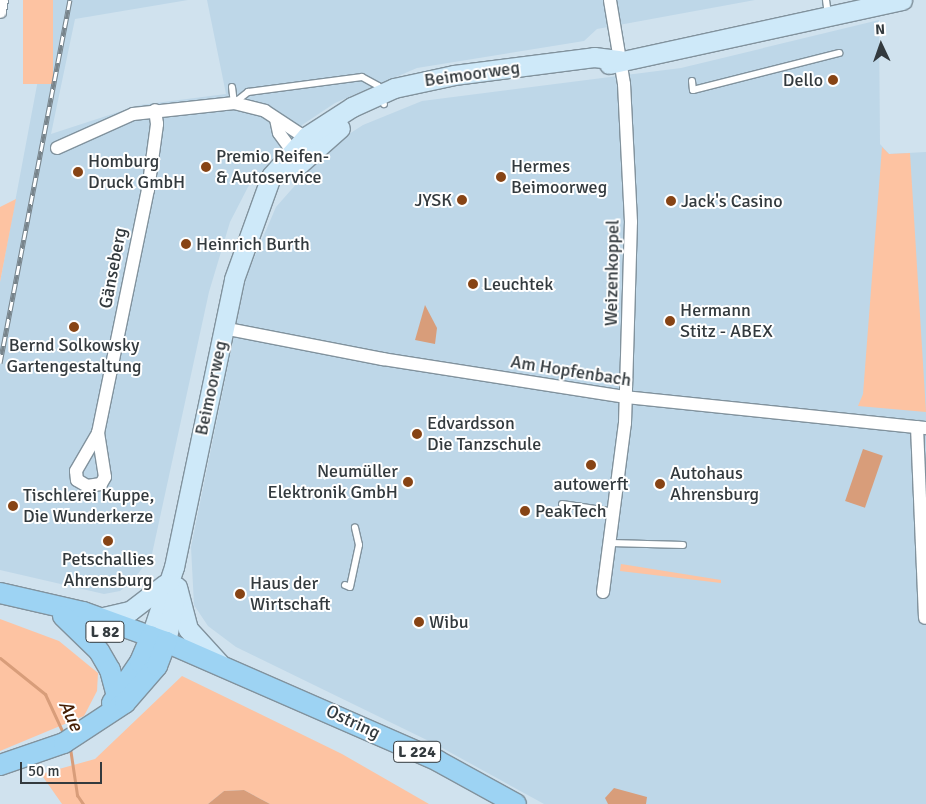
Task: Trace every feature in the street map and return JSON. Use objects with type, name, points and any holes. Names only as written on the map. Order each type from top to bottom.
[{"type":"main road","name":"Beimoorweg","points":[[157,644],[172,580],[223,328],[256,212],[271,176],[296,157],[312,141],[382,99],[454,75],[594,57],[620,60],[827,8],[902,0]]},
{"type":"main road","points":[[99,618],[130,611],[172,580],[188,629],[221,669]]},
{"type":"main road","name":"Ostring","points":[[0,593],[157,644]]},
{"type":"main road","name":"Ostring","points":[[56,611],[99,618],[157,644],[221,669],[420,753],[516,804]]},
{"type":"main road","name":"L 82","points":[[56,611],[99,651],[110,670],[116,696]]},
{"type":"main road","name":"L 82","points":[[103,718],[116,696],[157,644]]},
{"type":"main road","name":"L 82","points":[[0,765],[31,757],[80,736],[141,688],[157,644]]},
{"type":"street","points":[[0,12],[2,0]]},
{"type":"street","name":"Weizenkoppel","points":[[603,592],[615,512],[625,397],[631,222],[620,60],[610,0]]},
{"type":"street","points":[[57,148],[155,110],[234,103],[257,107],[312,141]]},
{"type":"street","name":"Gänseberg","points":[[98,433],[148,190],[157,124],[155,110]]},
{"type":"street","points":[[276,120],[296,157]]},
{"type":"street","name":"Am Hopfenbach","points":[[223,328],[382,359],[625,397],[921,428],[918,453],[925,618]]},
{"type":"lane","points":[[692,81],[693,90],[840,53]]},
{"type":"lane","points":[[234,103],[248,92],[362,77],[378,86],[382,99]]},
{"type":"lane","points":[[232,87],[234,103]]},
{"type":"lane","points":[[562,504],[615,512]]},
{"type":"lane","points":[[345,585],[350,588],[359,545],[355,527]]},
{"type":"lane","points":[[611,543],[684,545]]},
{"type":"shaded area","points":[[23,0],[53,0],[53,84],[23,84]]},
{"type":"shaded area","points":[[53,0],[188,0],[75,19],[51,134],[140,105],[226,94],[207,0],[755,0],[597,29],[584,41],[417,68],[335,103],[302,125],[248,187],[230,222],[209,292],[152,554],[133,581],[120,591],[104,594],[0,570],[0,282]]},
{"type":"shaded area","points":[[879,20],[880,144],[889,154],[926,152],[926,804],[544,804],[435,744],[236,647],[208,626],[194,605],[191,547],[246,277],[276,207],[329,147],[363,125],[422,101],[681,68]]},
{"type":"shaded area","points":[[882,147],[889,154],[910,153],[926,412],[858,406],[863,394]]},
{"type":"shaded area","points":[[16,199],[0,282],[0,207]]},
{"type":"shaded area","points":[[425,305],[437,328],[435,344],[415,340]]},
{"type":"shaded area","points":[[863,449],[883,456],[865,508],[845,501]]},
{"type":"shaded area","points":[[621,564],[721,580],[721,583],[620,571]]},
{"type":"shaded area","points":[[0,619],[59,641],[98,673],[97,691],[84,716],[0,751]]},
{"type":"shaded area","points":[[182,676],[342,754],[429,804],[270,804],[244,790],[224,791],[208,804],[62,804],[41,774],[95,759]]},
{"type":"shaded area","points":[[614,788],[647,797],[646,804],[608,804],[605,798]]},
{"type":"shaded area","points":[[244,790],[270,804],[208,804],[224,791]]},
{"type":"waterway","name":"Aue","points":[[0,658],[45,694],[64,735]]},
{"type":"waterway","name":"Aue","points":[[70,748],[77,795],[83,804]]},
{"type":"railway","points":[[0,363],[70,0]]},
{"type":"place","name":"Dello","points":[[833,80]]},
{"type":"place","name":"Premio Reifen- & Autoservice","points":[[206,167]]},
{"type":"place","name":"Homburg Druck GmbH","points":[[78,172]]},
{"type":"place","name":"Hermes Beimoorweg","points":[[501,177]]},
{"type":"place","name":"JYSK","points":[[462,200]]},
{"type":"place","name":"Jack's Casino","points":[[671,201]]},
{"type":"place","name":"Heinrich Burth","points":[[186,244]]},
{"type":"place","name":"Leuchtek","points":[[473,284]]},
{"type":"place","name":"Hermann Stitz - ABEX","points":[[670,321]]},
{"type":"place","name":"Bernd Solkowsky Gartengestaltung","points":[[74,327]]},
{"type":"place","name":"Edvardsson Die Tanzschule","points":[[417,434]]},
{"type":"place","name":"autowerft","points":[[591,465]]},
{"type":"place","name":"Neumüller Elektronik GmbH","points":[[408,482]]},
{"type":"place","name":"Autohaus Ahrensburg","points":[[660,484]]},
{"type":"place","name":"Tischlerei Kuppe, Die Wunderkerze","points":[[13,506]]},
{"type":"place","name":"PeakTech","points":[[525,511]]},
{"type":"place","name":"Petschallies Ahrensburg","points":[[108,541]]},
{"type":"place","name":"Haus der Wirtschaft","points":[[240,594]]},
{"type":"place","name":"Wibu","points":[[419,622]]}]
